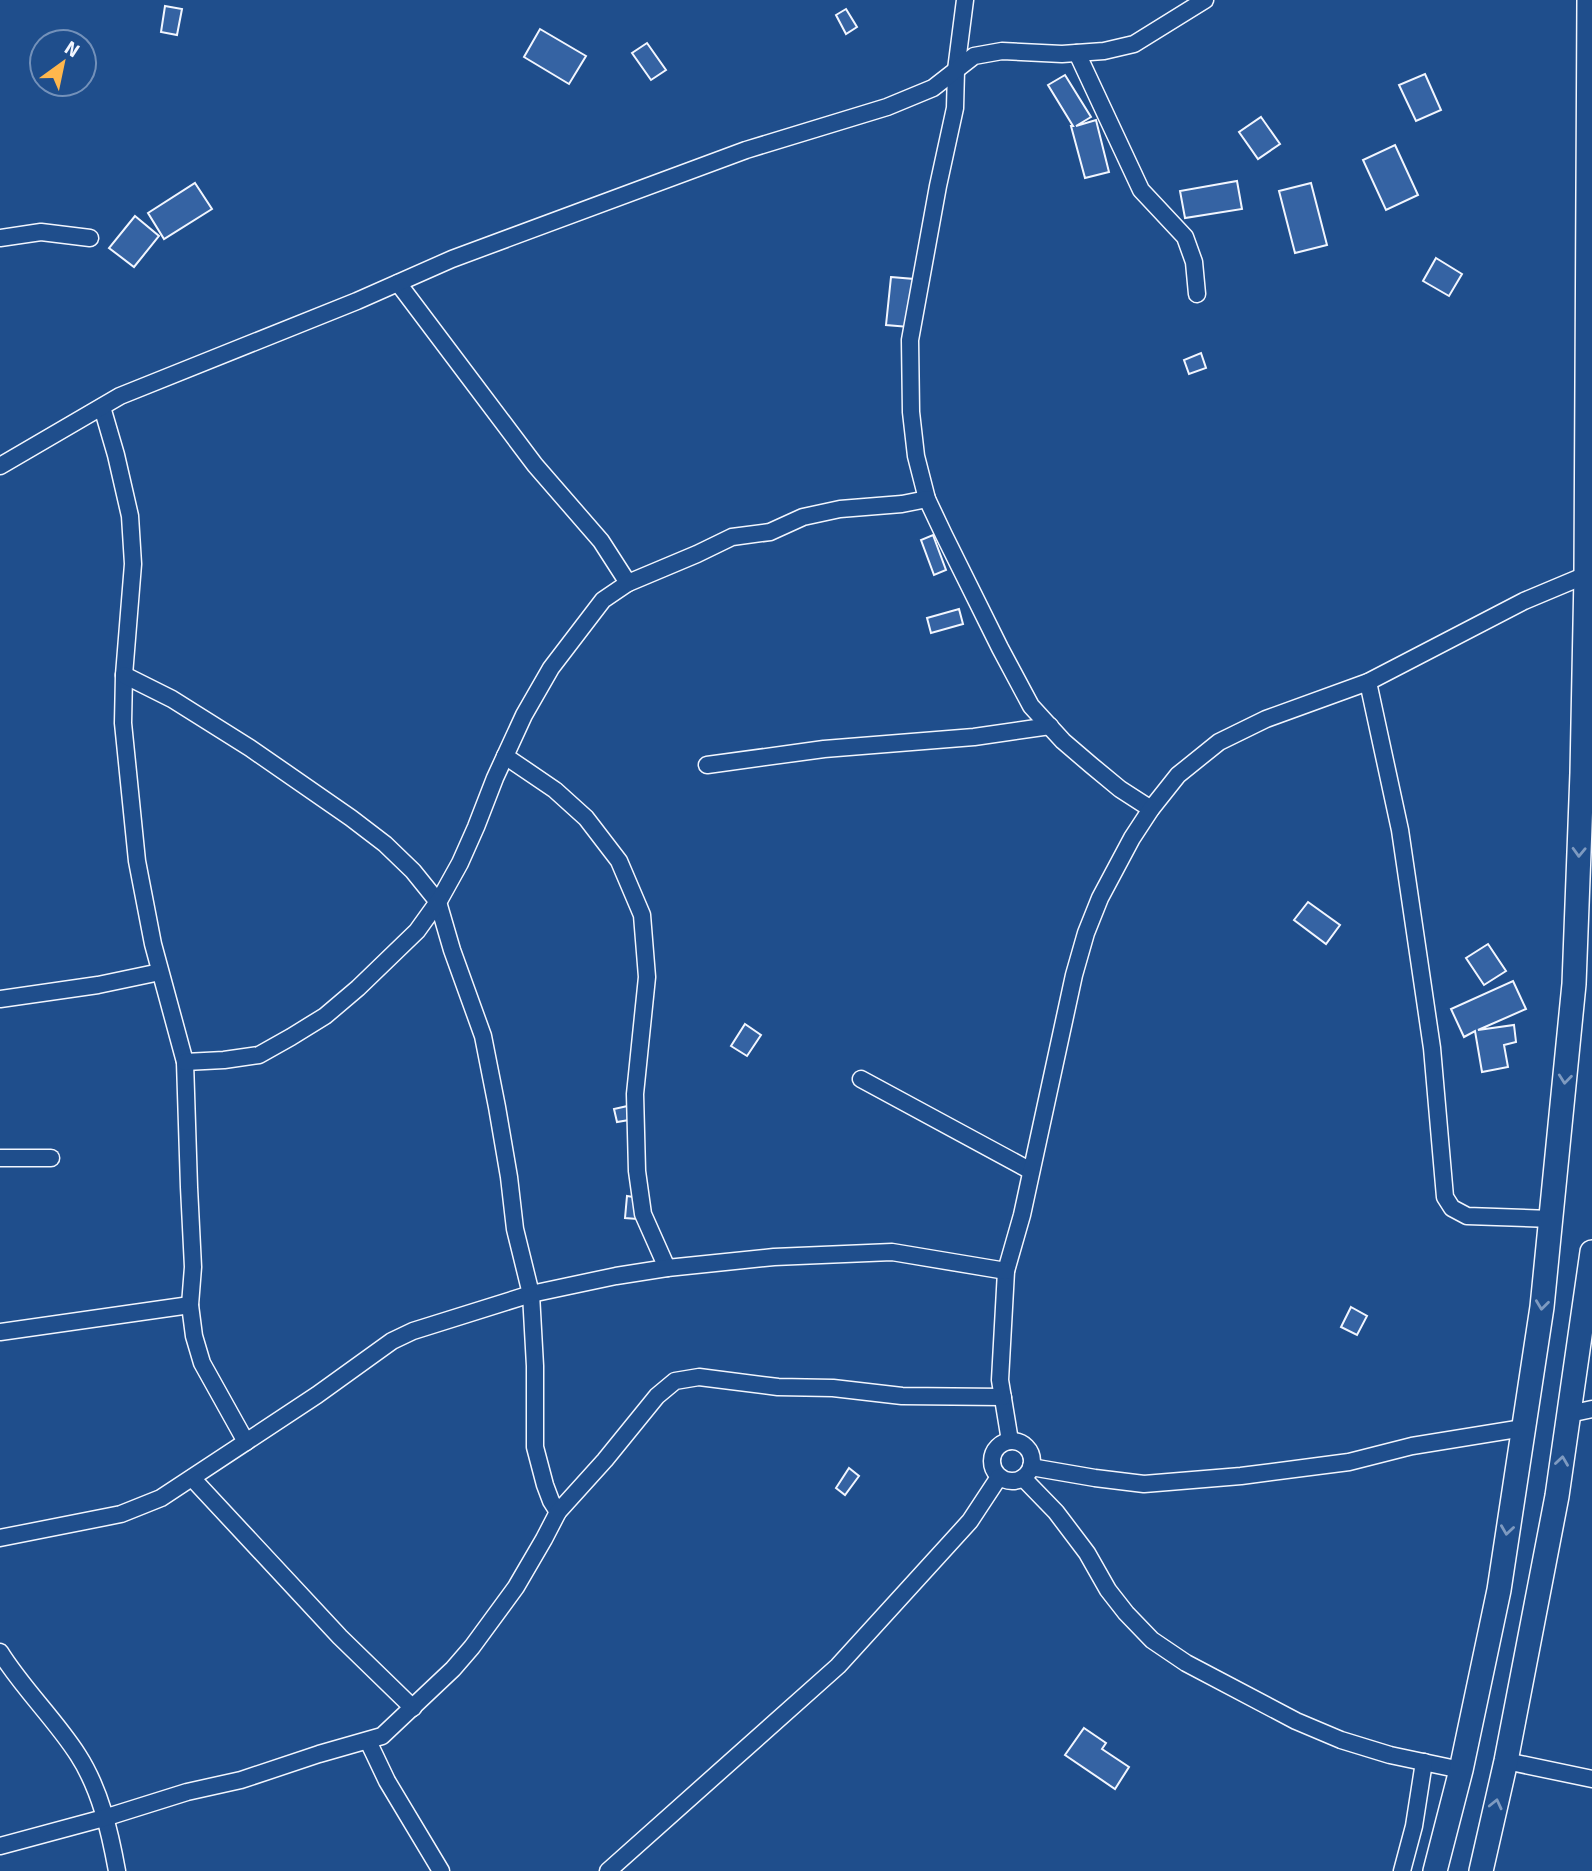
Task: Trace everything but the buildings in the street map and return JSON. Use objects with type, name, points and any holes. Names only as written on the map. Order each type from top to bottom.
[{"type":"main road","points":[[1435,1871],[1461,1770],[1499,1590],[1542,1307],[1574,984],[1586,575],[1589,0]]},
{"type":"main road","points":[[1481,1871],[1506,1761],[1557,1496],[1592,1252]]},
{"type":"street","points":[[965,0],[956,70],[955,108],[910,340],[909,373],[916,456],[927,499],[1031,706],[1063,741],[1090,765],[1151,809]]},
{"type":"street","points":[[0,466],[120,396],[358,301],[452,259],[746,149],[887,107],[933,88],[974,56],[1002,51],[1062,54],[1104,51],[1133,44],[1205,0]]},
{"type":"street","points":[[1077,52],[1140,190],[1185,237],[1194,262],[1197,294]]},
{"type":"street","points":[[0,239],[41,232],[90,238]]},
{"type":"street","points":[[398,283],[535,465],[601,541],[628,583]]},
{"type":"street","points":[[102,407],[130,516],[133,564],[123,723],[136,861],[160,972],[185,1062],[193,1267],[190,1305],[194,1336],[202,1363],[246,1442]]},
{"type":"street","points":[[185,1062],[259,1055],[291,1037],[325,1016],[417,931],[438,902],[460,863],[524,715],[551,668],[603,600],[628,583],[732,537],[770,532],[803,517],[840,509],[902,504],[927,499]]},
{"type":"street","points":[[1010,1441],[1000,1380],[1006,1271],[1086,933],[1100,898],[1151,809],[1178,775],[1219,742],[1266,719],[1368,682],[1524,601],[1586,575]]},
{"type":"street","points":[[124,675],[172,699],[250,748],[351,818],[385,844],[413,871],[438,902],[483,1036],[499,1118],[515,1229],[530,1294],[535,1366],[535,1447],[545,1485],[558,1511]]},
{"type":"street","points":[[1368,682],[1400,830],[1432,1048],[1445,1197],[1452,1208],[1467,1216],[1551,1219]]},
{"type":"street","points":[[707,765],[824,749],[974,737],[1049,726]]},
{"type":"street","points":[[505,757],[555,790],[586,818],[619,861],[642,915],[647,977],[635,1094],[637,1171],[643,1214],[667,1268]]},
{"type":"street","points":[[0,999],[98,985],[160,972]]},
{"type":"street","points":[[861,1079],[1031,1171]]},
{"type":"street","points":[[0,1157],[51,1158]]},
{"type":"street","points":[[0,1538],[121,1514],[161,1499],[317,1395],[392,1341],[413,1331],[530,1294],[667,1268],[774,1257],[892,1252],[1006,1271]]},
{"type":"street","points":[[0,1332],[190,1305]]},
{"type":"street","points":[[0,1846],[187,1792],[242,1780],[382,1736],[453,1669],[516,1587],[558,1511],[605,1460],[657,1396],[675,1381],[699,1377],[779,1387],[833,1388],[902,1396],[1003,1397]]},
{"type":"street","points":[[1569,1414],[1592,1409]]},
{"type":"street","points":[[1027,1472],[1144,1484],[1241,1476],[1349,1462],[1412,1446],[1523,1427]]},
{"type":"street","points":[[1020,1442],[1028,1448],[1032,1457],[1027,1472],[1015,1481],[999,1477],[991,1460],[994,1451],[1001,1443],[1020,1442]]},
{"type":"street","points":[[1027,1472],[1087,1553],[1108,1590],[1126,1614],[1152,1640],[1186,1663],[1296,1721],[1341,1740],[1390,1755],[1461,1770]]},
{"type":"street","points":[[608,1871],[838,1666],[970,1521],[999,1477]]},
{"type":"street","points":[[192,1478],[340,1637],[413,1708]]},
{"type":"street","points":[[0,1652],[7,1679],[79,1756],[96,1791],[117,1871]]},
{"type":"street","points":[[368,1741],[387,1780],[441,1871]]},
{"type":"street","points":[[1506,1761],[1592,1779]]},
{"type":"street","points":[[1402,1871],[1414,1826],[1424,1762]]}]
